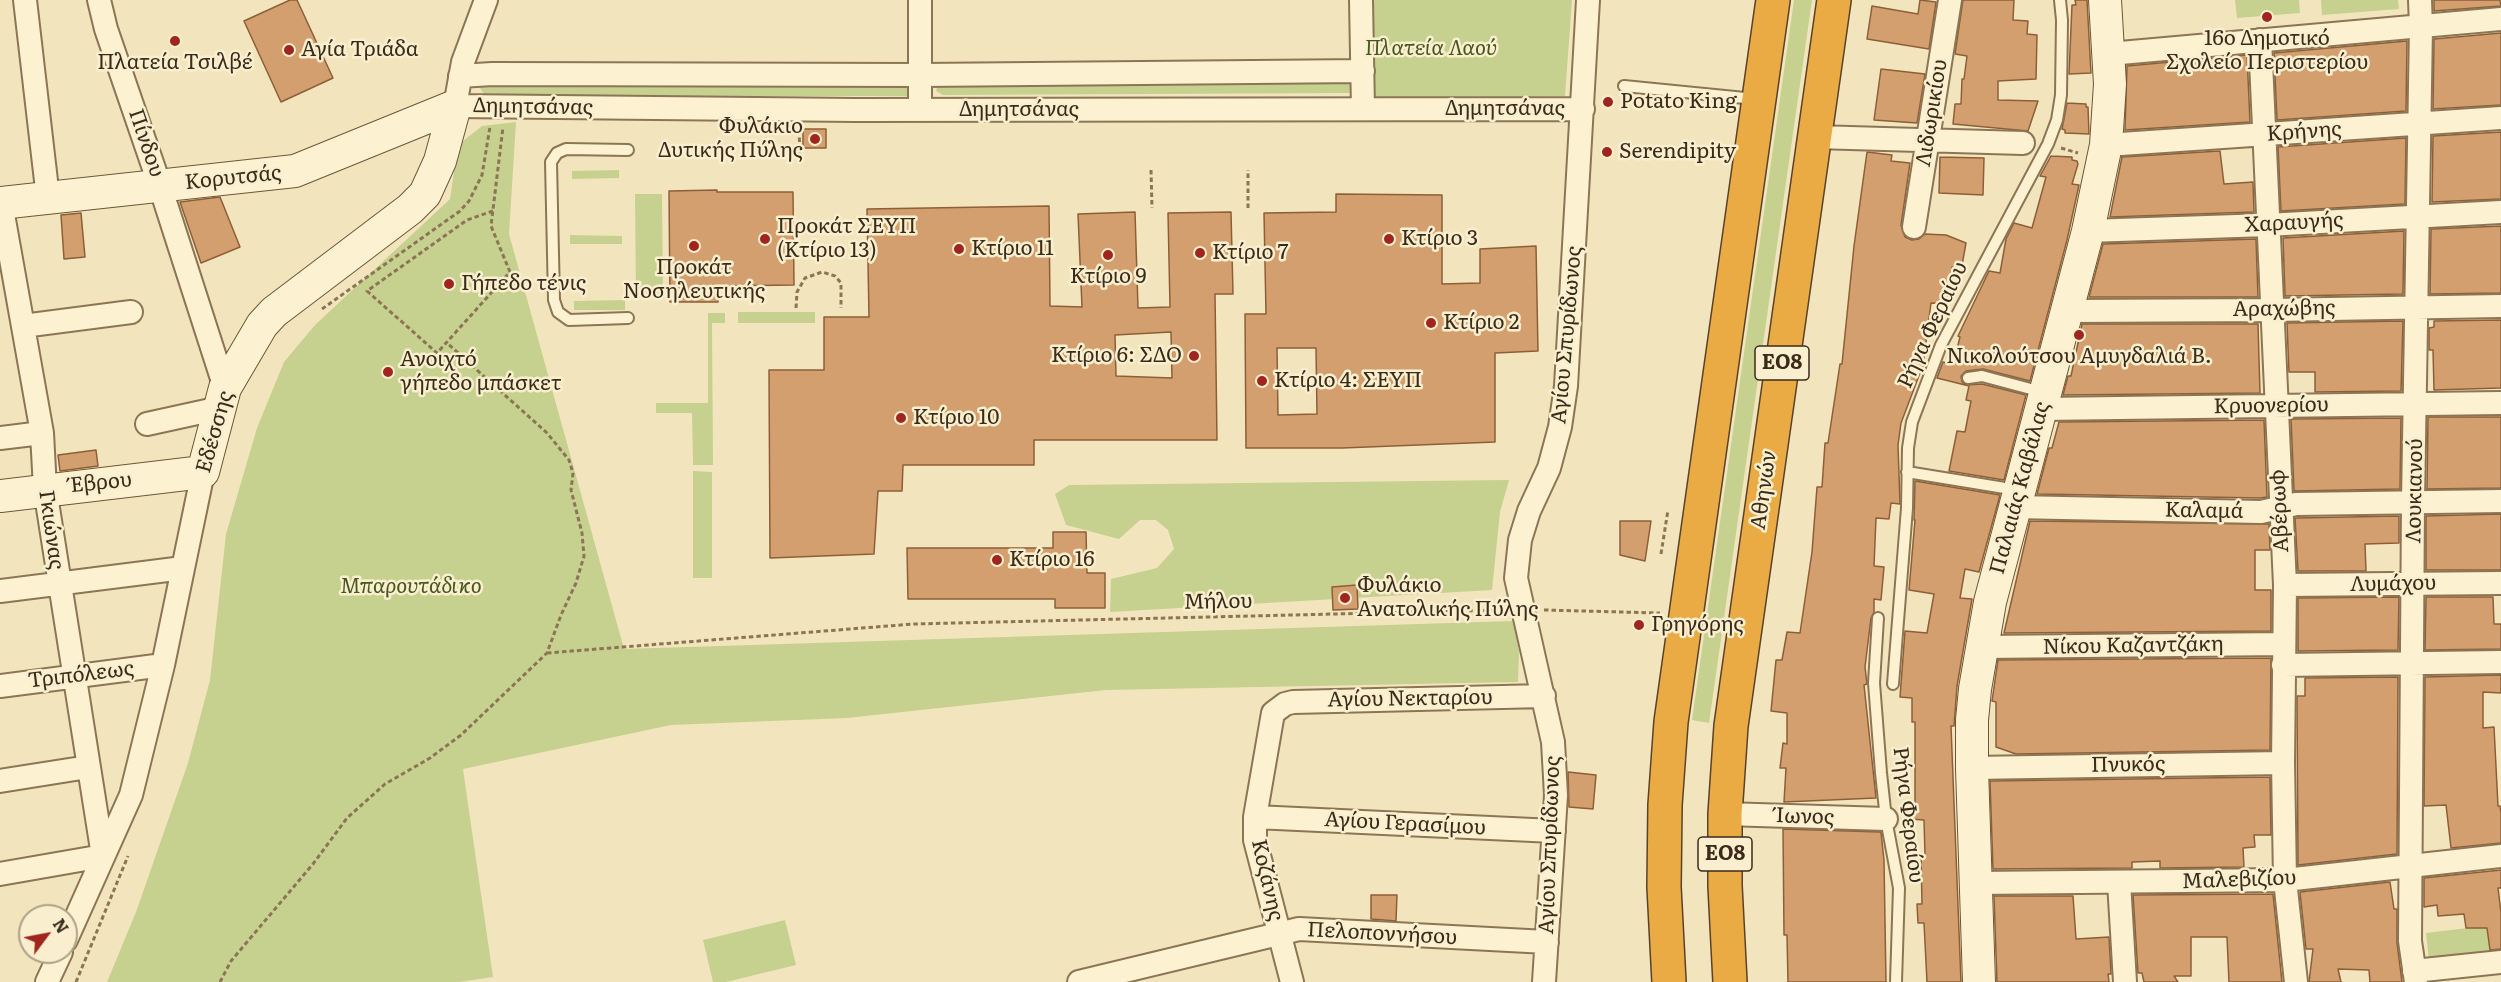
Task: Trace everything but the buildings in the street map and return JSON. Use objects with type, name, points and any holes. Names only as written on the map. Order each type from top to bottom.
[{"type":"highway","name":"ΕΟ8","points":[[1670,982],[1664,887],[1665,805],[1671,722],[1773,0]]},
{"type":"highway","name":"Αθηνών","points":[[1730,982],[1725,886],[1725,814],[1731,726],[1834,0]]},
{"type":"street","points":[[25,0],[48,198]]},
{"type":"street","name":"Πίνδου","points":[[99,0],[106,29],[160,186],[222,398]]},
{"type":"street","name":"Εδέσσης","points":[[78,913],[131,795],[163,665],[203,472],[222,398],[262,325],[274,312],[410,209],[425,194],[440,161],[455,106],[462,62],[486,0]]},
{"type":"street","points":[[920,0],[922,75],[920,110]]},
{"type":"street","points":[[1361,0],[1363,109]]},
{"type":"street","name":"Αγίου Σπυρίδωνος","points":[[1544,982],[1556,795],[1553,742],[1516,578],[1520,540],[1529,511],[1549,468],[1560,427],[1566,386],[1588,0]]},
{"type":"street","name":"Λιδωρικίου","points":[[1914,226],[1950,0]]},
{"type":"street","name":"Παλαιάς Καβάλας","points":[[1979,982],[1972,720],[1981,647],[2016,498],[2088,231],[2106,146],[2110,84],[2105,0]]},
{"type":"street","name":"Λουκιανού","points":[[2415,976],[2410,941],[2420,0]]},
{"type":"street","points":[[2109,54],[2501,20]]},
{"type":"street","name":"Αβέρωφ","points":[[2260,40],[2285,585],[2283,763],[2285,880],[2296,982]]},
{"type":"street","name":"Δημητσάνας","points":[[460,76],[492,74],[922,75],[1363,71]]},
{"type":"street","name":"Κορυτσάς","points":[[0,203],[295,171],[455,106]]},
{"type":"street","name":"Δημητσάνας","points":[[455,106],[920,110],[1583,109]]},
{"type":"street","name":"Κρήνης","points":[[2106,146],[2501,118]]},
{"type":"street","points":[[1815,137],[2023,144]]},
{"type":"street","name":"Γκιώνας","points":[[0,203],[42,433],[45,489],[103,856]]},
{"type":"street","name":"Χαραυγής","points":[[2088,231],[2267,225],[2501,212]]},
{"type":"street","name":"Αραχώβης","points":[[2067,311],[2501,306]]},
{"type":"street","points":[[23,326],[131,312]]},
{"type":"street","points":[[147,424],[222,398]]},
{"type":"street","name":"Κρυονερίου","points":[[2044,401],[2275,406],[2501,403]]},
{"type":"street","points":[[0,438],[42,433]]},
{"type":"street","name":"Έβρου","points":[[0,496],[203,472]]},
{"type":"street","name":"Καλαμά","points":[[2016,498],[2261,512],[2296,504],[2501,501]]},
{"type":"street","points":[[0,591],[183,568]]},
{"type":"street","name":"Λυμάχου","points":[[2285,585],[2501,583]]},
{"type":"street","name":"Νίκου Καζαντζάκη","points":[[1981,647],[2284,654],[2413,663],[2501,662]]},
{"type":"street","name":"Τριπόλεως","points":[[0,686],[163,665]]},
{"type":"street","name":"Αγίου Νεκταρίου","points":[[1278,708],[1293,702],[1544,696]]},
{"type":"street","name":"Κοζάνης","points":[[1278,708],[1270,719],[1256,817],[1255,840],[1292,982]]},
{"type":"street","name":"Πνυκός","points":[[1972,768],[2283,763]]},
{"type":"street","points":[[0,781],[88,767]]},
{"type":"street","name":"Ίωνος","points":[[1725,814],[1886,819]]},
{"type":"street","name":"Αγίου Γερασίμου","points":[[1256,817],[1554,831]]},
{"type":"street","points":[[0,874],[103,856]]},
{"type":"street","name":"Μαλεβιζίου","points":[[1976,883],[2285,880],[2501,856]]},
{"type":"street","points":[[2119,882],[2125,982]]},
{"type":"street","name":"Πελοποννήσου","points":[[1079,982],[1165,972],[1279,934],[1299,930],[1547,942]]},
{"type":"street","points":[[2415,976],[2501,962]]},
{"type":"street","points":[[47,982],[55,964]]},
{"type":"lane","name":"Ρήγα Φεραίου","points":[[1893,684],[1912,422],[1941,345],[2038,164],[2057,120],[2061,85],[2060,0]]},
{"type":"lane","points":[[1624,86],[1759,99]]},
{"type":"lane","points":[[628,150],[566,149],[557,153],[551,162],[554,300],[558,312],[569,320],[628,318]]},
{"type":"lane","points":[[1968,378],[1982,376],[2044,401]]},
{"type":"lane","points":[[1907,472],[2016,498]]},
{"type":"lane","name":"Ρήγα Φεραίου","points":[[1878,618],[1874,683],[1886,819],[1899,888],[1896,982]]},
{"type":"path","points":[[493,211],[467,220],[367,291],[437,353],[510,272],[491,226],[493,211],[499,107]]},
{"type":"path","points":[[319,311],[445,223],[469,201],[482,175],[499,107]]},
{"type":"path","points":[[1151,170],[1152,208]]},
{"type":"path","points":[[1248,170],[1248,208]]},
{"type":"path","points":[[796,308],[797,292],[805,278],[822,272],[835,276],[841,283],[841,308]]},
{"type":"path","points":[[219,982],[231,961],[313,864],[347,818],[386,784],[430,758],[461,735],[547,653],[576,583],[584,556],[582,533],[572,490],[573,473],[568,460],[547,433],[447,343]]},
{"type":"path","points":[[1661,554],[1668,510]]},
{"type":"path","name":"Μήλου","points":[[547,653],[914,624],[1523,610],[1686,613]]},
{"type":"path","points":[[76,982],[130,850]]},
{"type":"green space","name":"Πλατεία Λαού","points":[[1370,0],[1572,0],[1565,96],[1371,100]]},
{"type":"green space","points":[[1794,0],[1812,0],[1709,723],[1692,720]]},
{"type":"green space","points":[[2235,0],[2299,0],[2300,13],[2237,18]]},
{"type":"green space","points":[[2321,0],[2398,0],[2399,9],[2322,15]]},
{"type":"green space","points":[[907,80],[913,92],[907,96],[491,96],[484,94],[478,85]]},
{"type":"green space","points":[[1348,81],[1352,83],[1352,92],[1349,93],[943,95],[936,91],[938,84]]},
{"type":"green space","name":"Μπαρουτάδικο","points":[[516,122],[509,234],[624,649],[1514,621],[1519,652],[1518,682],[1106,690],[847,718],[671,725],[463,769],[493,977],[459,982],[107,982],[136,912],[188,763],[210,680],[226,534],[257,428],[284,362],[315,325],[450,199],[458,145],[482,126]]},
{"type":"green space","points":[[619,170],[619,178],[572,179],[572,171]]},
{"type":"green space","points":[[635,194],[662,194],[663,298],[636,298]]},
{"type":"green space","points":[[570,235],[622,236],[622,244],[570,244]]},
{"type":"green space","points":[[625,300],[625,310],[574,310],[574,301]]},
{"type":"green space","points":[[738,312],[815,312],[815,323],[738,323]]},
{"type":"green space","points":[[708,313],[725,313],[725,323],[712,323],[713,465],[693,465],[692,413],[656,413],[656,403],[708,403]]},
{"type":"green space","points":[[693,471],[712,472],[712,578],[693,578]]},
{"type":"green space","points":[[1509,480],[1500,512],[1492,590],[1110,612],[1111,579],[1157,568],[1174,549],[1168,530],[1156,520],[1140,520],[1119,539],[1066,525],[1055,494],[1069,485]]},
{"type":"green space","points":[[785,920],[796,965],[726,982],[713,982],[703,940]]},
{"type":"green space","points":[[2501,924],[2501,952],[2429,960],[2426,933]]},
{"type":"place","name":"16ο Δημοτικό Σχολείο Περιστερίου","points":[[2267,17]]},
{"type":"place","name":"Πλατεία Τσιλβέ","points":[[175,41]]},
{"type":"place","name":"Αγία Τριάδα","points":[[289,50]]},
{"type":"place","name":"Potato King","points":[[1608,102]]},
{"type":"place","name":"Φυλάκιο Δυτικής Πύλης","points":[[815,139]]},
{"type":"place","name":"Serendipity","points":[[1607,152]]},
{"type":"place","name":"Προκάτ ΣΕΥΠ (Κτίριο 13)","points":[[765,239]]},
{"type":"place","name":"Κτίριο 3","points":[[1389,239]]},
{"type":"place","name":"Προκάτ Νοσηλευτικής","points":[[694,246]]},
{"type":"place","name":"Κτίριο 11","points":[[959,249]]},
{"type":"place","name":"Κτίριο 7","points":[[1200,253]]},
{"type":"place","name":"Κτίριο 9","points":[[1108,255]]},
{"type":"place","name":"Γήπεδο τένις","points":[[449,284]]},
{"type":"place","name":"Κτίριο 2","points":[[1431,323]]},
{"type":"place","name":"Νικολούτσου Αμυγδαλιά Β.","points":[[2079,335]]},
{"type":"place","name":"Κτίριο 6: ΣΔΟ","points":[[1194,356]]},
{"type":"place","name":"Ανοιχτό γήπεδο μπάσκετ","points":[[388,372]]},
{"type":"place","name":"Κτίριο 4: ΣΕΥΠ","points":[[1262,381]]},
{"type":"place","name":"Κτίριο 10","points":[[901,418]]},
{"type":"place","name":"Κτίριο 16","points":[[997,560]]},
{"type":"place","name":"Φυλάκιο Ανατολικής Πύλης","points":[[1345,598]]},
{"type":"place","name":"Γρηγόρης","points":[[1639,625]]}]
